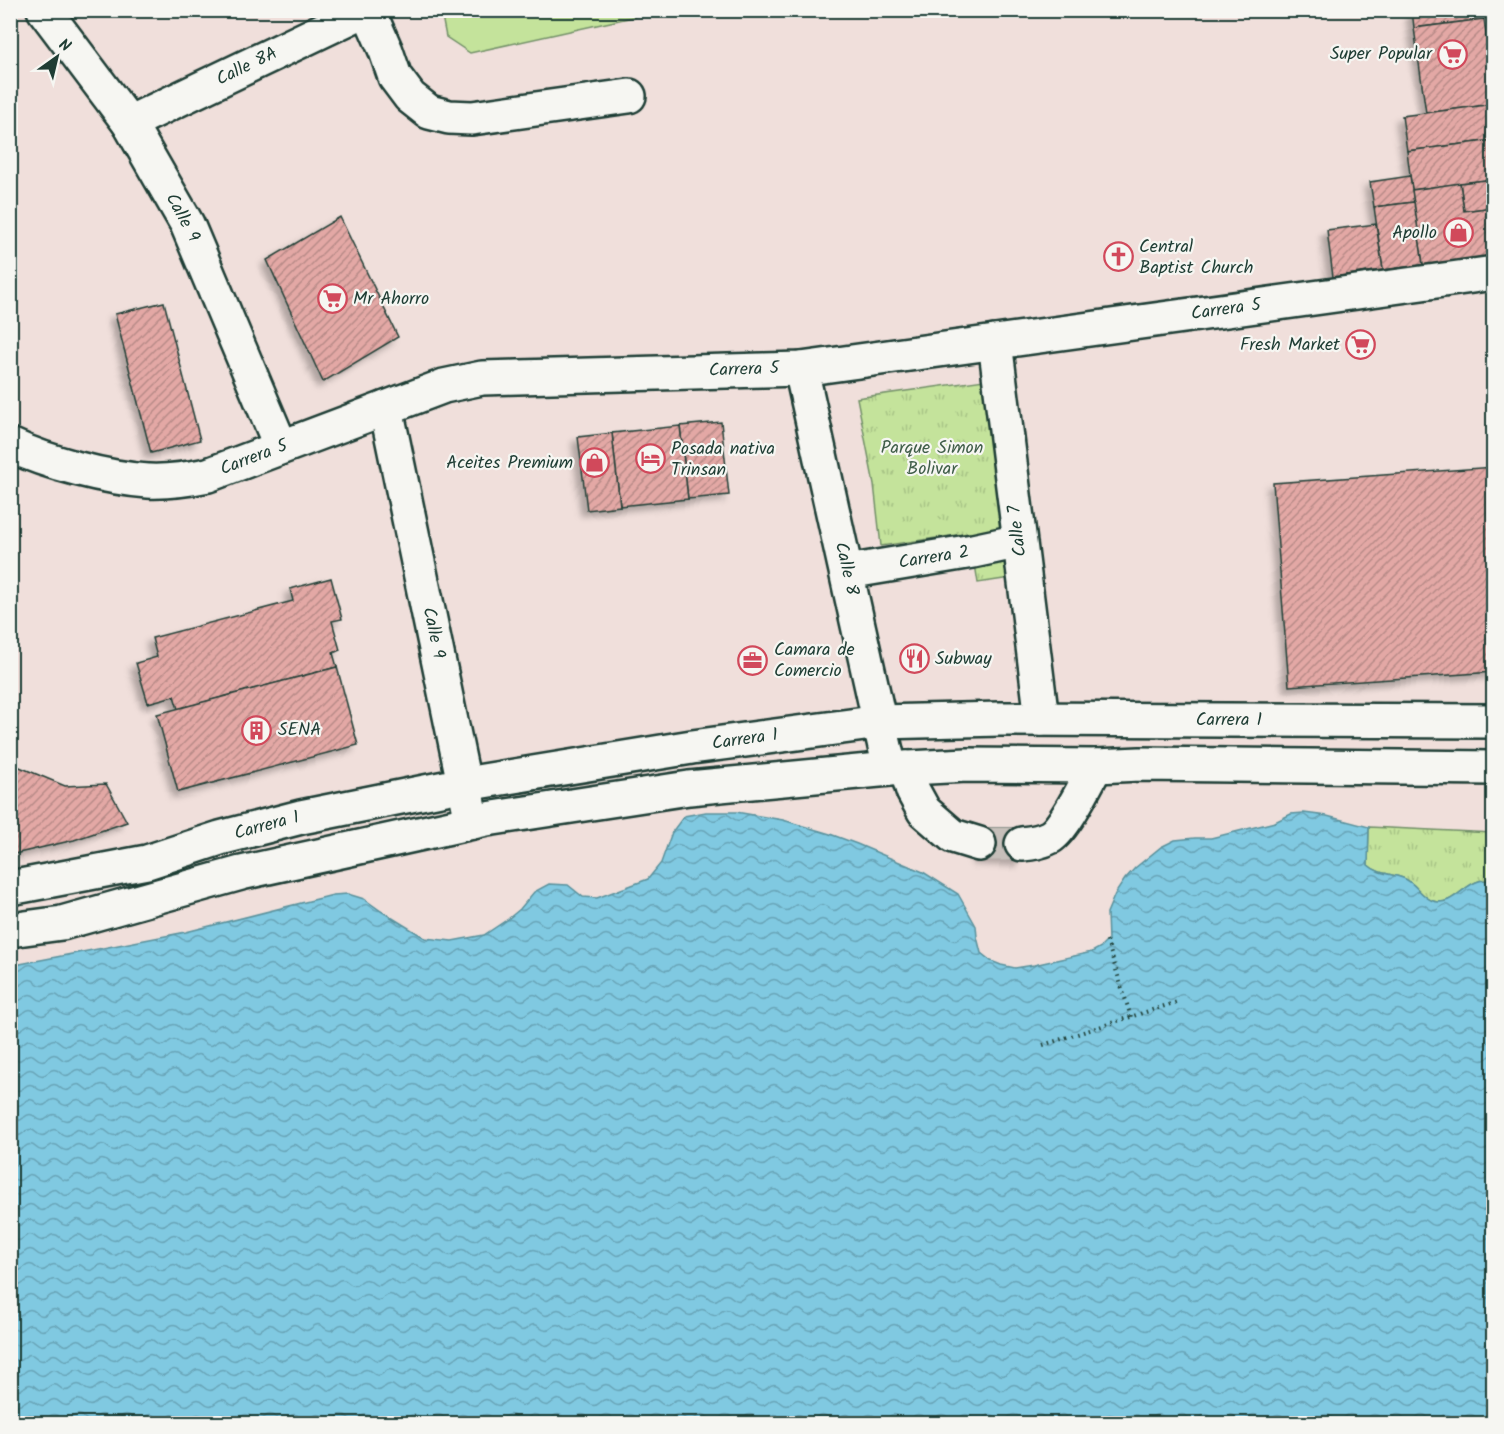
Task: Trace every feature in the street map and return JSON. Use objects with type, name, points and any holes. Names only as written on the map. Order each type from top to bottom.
[{"type":"main road","name":"Calle 9","points":[[44,10],[129,123],[187,224],[281,447]]},
{"type":"main road","name":"Calle 8A","points":[[129,123],[367,10]]},
{"type":"main road","points":[[367,10],[395,77],[410,97],[429,112],[449,117],[472,118],[628,96]]},
{"type":"main road","name":"Carrera 5","points":[[10,445],[67,465],[110,476],[149,481],[179,480],[208,475],[444,386],[482,378],[801,369],[1494,273]]},
{"type":"main road","name":"Calle 7","points":[[995,342],[1042,719]]},
{"type":"main road","name":"Calle 8","points":[[801,369],[880,722],[898,769],[924,812],[953,836],[979,844]]},
{"type":"main road","name":"Calle 9","points":[[386,408],[472,822]]},
{"type":"main road","name":"Carrera 2","points":[[847,572],[973,552],[1019,540]]},
{"type":"main road","name":"Carrera 1","points":[[10,888],[147,862],[220,838],[301,817],[465,784],[692,747],[880,722],[1042,719],[1494,721]]},
{"type":"main road","points":[[10,930],[62,923],[241,873],[472,822],[689,788],[967,765],[1140,764],[1494,768]]},
{"type":"main road","points":[[1022,843],[1037,843],[1052,836],[1061,827],[1096,766]]},
{"type":"path","points":[[1107,941],[1131,1017]]},
{"type":"path","points":[[1043,1045],[1180,1001]]},
{"type":"green space","points":[[441,10],[660,11],[470,53],[446,37]]},
{"type":"green space","name":"Parque Simon Bolivar","points":[[984,380],[1010,578],[978,583],[970,533],[881,546],[874,484],[857,398]]},
{"type":"green space","points":[[1369,827],[1493,833],[1493,881],[1473,883],[1446,901],[1433,901],[1407,880],[1376,871],[1368,865]]},
{"type":"water","points":[[706,812],[736,812],[783,820],[857,844],[923,872],[958,894],[976,926],[981,953],[991,961],[1015,968],[1092,952],[1101,947],[1108,940],[1107,913],[1115,894],[1135,868],[1161,847],[1175,840],[1211,838],[1275,822],[1291,814],[1327,816],[1369,827],[1368,865],[1376,871],[1407,880],[1433,901],[1446,901],[1481,880],[1493,881],[1493,1423],[11,1423],[11,968],[20,964],[186,932],[333,895],[348,894],[364,899],[425,938],[452,941],[484,935],[520,909],[534,892],[549,884],[568,885],[583,897],[597,898],[648,879],[661,863],[672,832],[684,816]]},
{"type":"building","points":[[1412,10],[1482,10],[1484,19],[1414,28]]},
{"type":"building","points":[[1484,19],[1494,104],[1426,113],[1414,28]]},
{"type":"building","points":[[1494,104],[1494,140],[1407,151],[1402,116]]},
{"type":"building","points":[[1494,140],[1494,179],[1412,190],[1407,151]]},
{"type":"building","points":[[1410,176],[1414,202],[1374,207],[1370,182]]},
{"type":"building","points":[[1494,179],[1494,207],[1464,211],[1460,183]]},
{"type":"building","points":[[1460,183],[1464,211],[1494,207],[1494,256],[1423,265],[1412,190]]},
{"type":"building","points":[[1414,202],[1423,265],[1383,270],[1374,207]]},
{"type":"building","name":"Mr Ahorro","points":[[340,217],[398,337],[323,382],[267,260]]},
{"type":"building","points":[[1376,224],[1383,270],[1333,277],[1327,230]]},
{"type":"building","points":[[164,302],[200,440],[151,453],[115,314]]},
{"type":"building","points":[[721,422],[729,495],[688,499],[680,426]]},
{"type":"building","points":[[680,426],[688,499],[620,506],[612,433]]},
{"type":"building","points":[[612,433],[620,506],[587,510],[578,437]]},
{"type":"building","points":[[1494,467],[1494,672],[1289,686],[1273,483]]},
{"type":"building","points":[[331,578],[342,619],[332,621],[340,650],[333,653],[337,667],[178,709],[174,696],[148,703],[136,663],[157,657],[152,638],[293,601],[290,589]]},
{"type":"building","name":"SENA","points":[[337,667],[358,745],[178,792],[157,714]]},
{"type":"building","points":[[10,763],[65,786],[106,784],[127,822],[74,840],[10,855]]},
{"type":"building","points":[[979,828],[1022,828],[1022,860],[978,858]]},
{"type":"tunnel","points":[[979,844],[1022,844]]},
{"type":"place","name":"Super Popular","points":[[1453,54]]},
{"type":"place","name":"Apollo","points":[[1458,233]]},
{"type":"place","name":"Central Baptist Church","points":[[1118,257]]},
{"type":"place","name":"Mr Ahorro","points":[[332,299]]},
{"type":"place","name":"Fresh Market","points":[[1361,345]]},
{"type":"place","name":"Posada nativa Trinsan","points":[[650,459]]},
{"type":"place","name":"Aceites Premium","points":[[594,463]]},
{"type":"place","name":"Subway","points":[[914,659]]},
{"type":"place","name":"Camara de Comercio","points":[[753,660]]},
{"type":"place","name":"SENA","points":[[257,730]]}]
